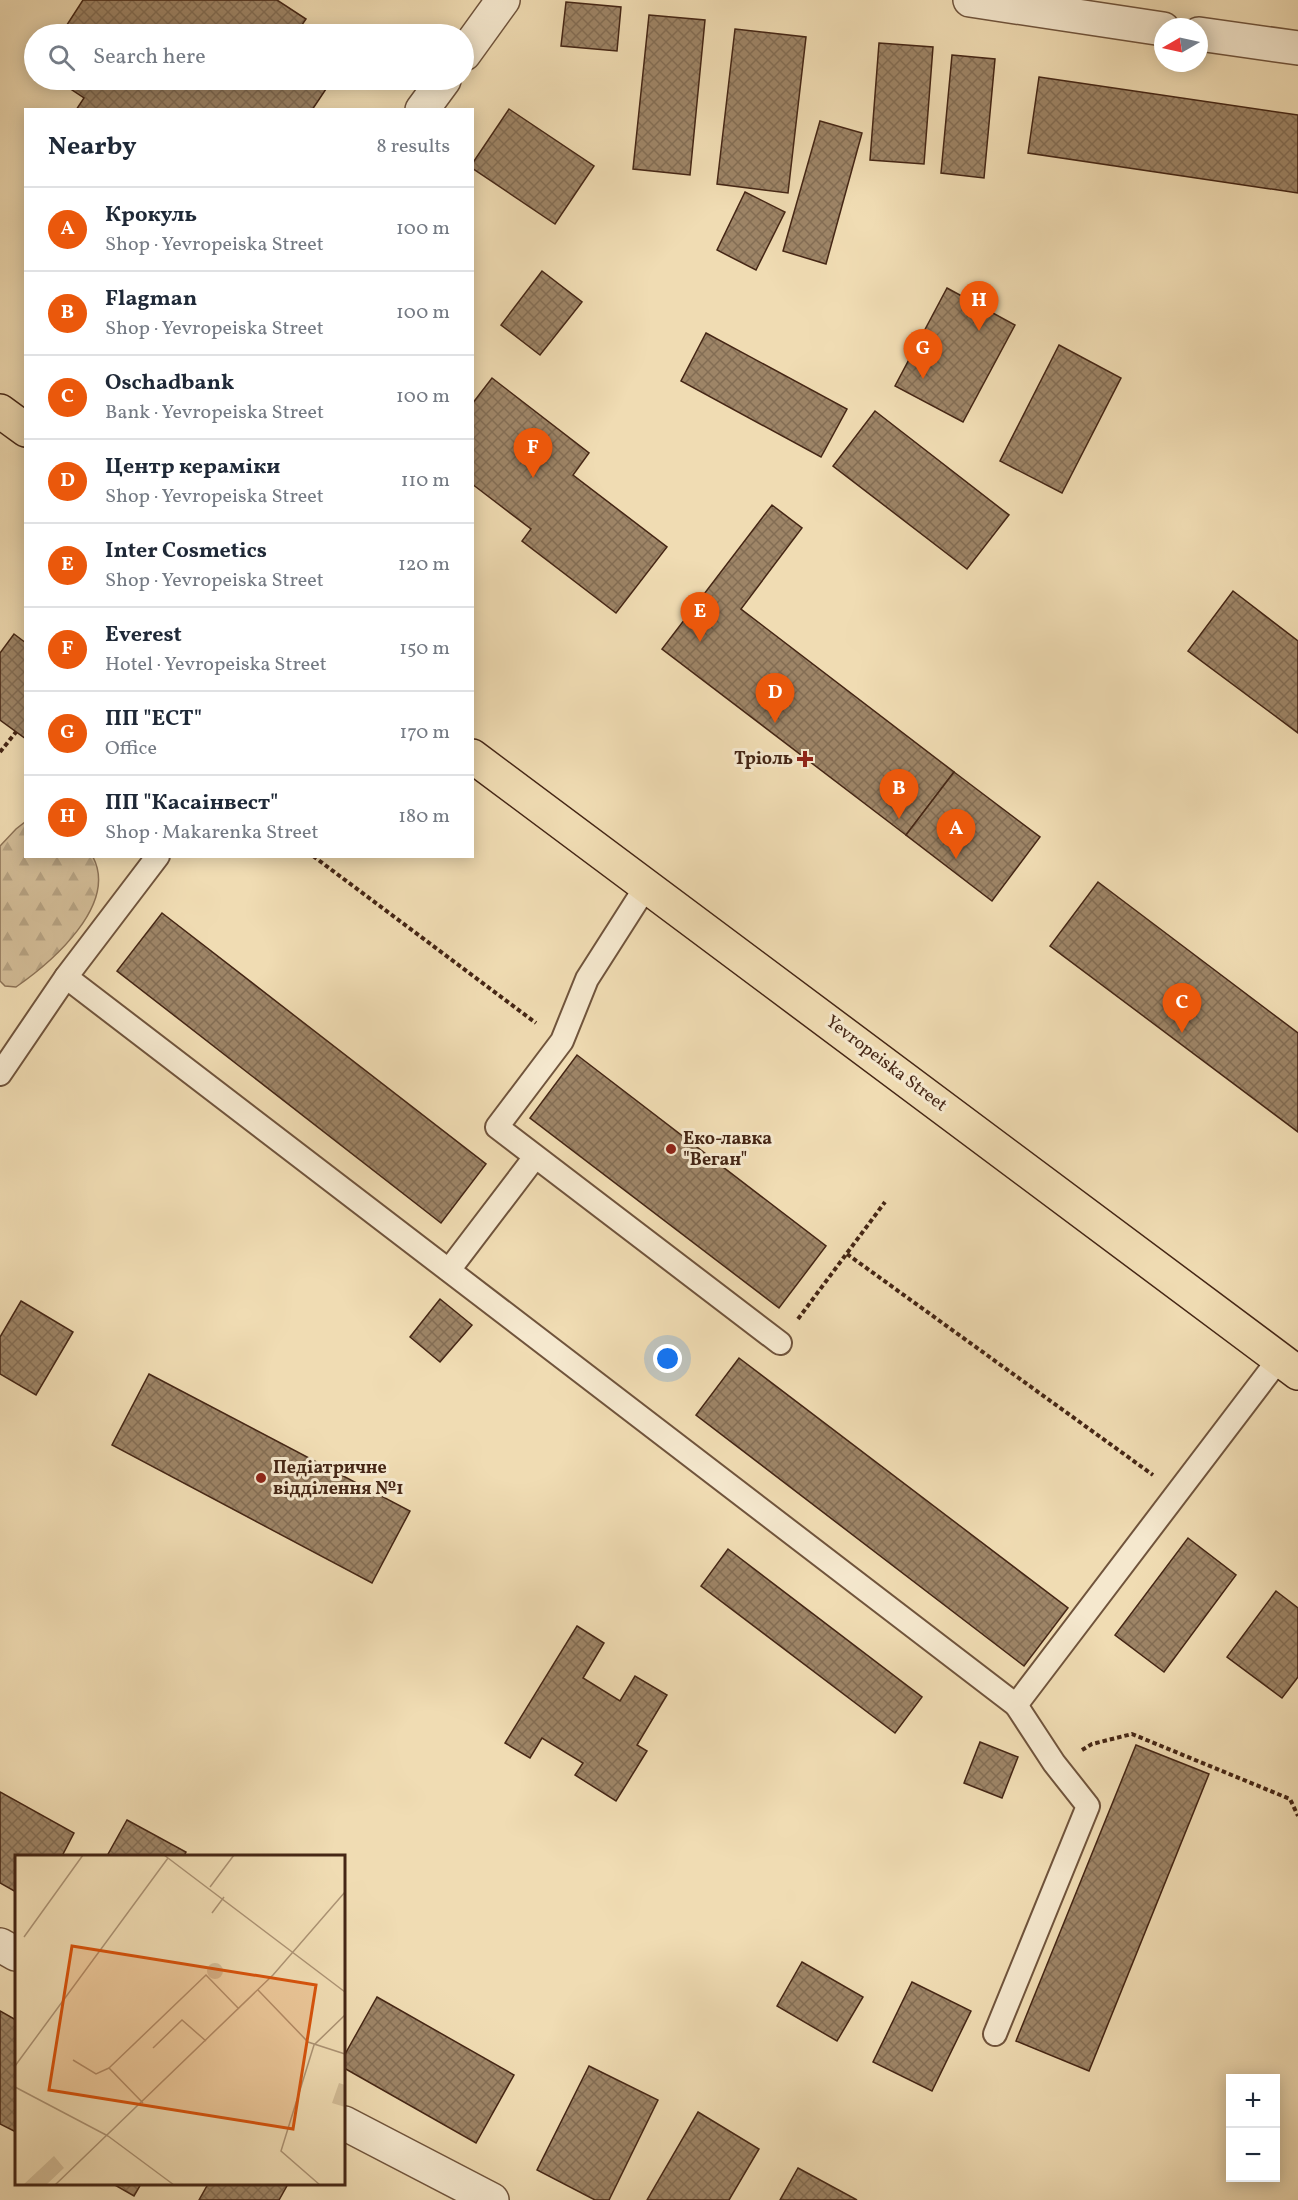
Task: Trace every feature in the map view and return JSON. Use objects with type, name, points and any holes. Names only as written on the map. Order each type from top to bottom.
[{"type":"main road","points":[[0,411],[24,429]]},
{"type":"main road","name":"Yevropeiska Street","points":[[474,757],[1288,1366]]},
{"type":"street","points":[[474,40],[503,0]]},
{"type":"street","points":[[970,0],[1154,28]]},
{"type":"street","points":[[1208,35],[1298,48]]},
{"type":"street","points":[[423,108],[437,90]]},
{"type":"street","points":[[0,1946],[15,1954]]},
{"type":"street","points":[[345,2124],[492,2200]]},
{"type":"lane","points":[[0,1074],[66,977],[156,858]]},
{"type":"lane","points":[[647,885],[587,979],[562,1041],[496,1127],[780,1343]]},
{"type":"lane","points":[[66,977],[1016,1705],[1054,1763],[1088,1806],[996,2034]]},
{"type":"lane","points":[[449,1270],[535,1157]]},
{"type":"lane","points":[[1016,1705],[1178,1493],[1288,1366]]},
{"type":"path","points":[[0,752],[16,732]]},
{"type":"path","points":[[316,858],[562,1041]]},
{"type":"path","points":[[780,1343],[885,1202]]},
{"type":"path","points":[[847,1254],[1178,1493]]},
{"type":"path","points":[[1054,1763],[1092,1744],[1132,1734],[1290,1799],[1298,1816]]},
{"type":"green space","points":[[24,823],[24,858],[93,858],[98,875],[97,894],[89,913],[77,931],[47,963],[16,987],[5,986],[0,981],[0,846]]},
{"type":"building","points":[[83,0],[277,0],[306,19],[303,24],[67,24]]},
{"type":"building","points":[[566,2],[621,7],[617,51],[561,46]]},
{"type":"building","points":[[649,15],[705,20],[690,175],[633,169]]},
{"type":"building","points":[[735,29],[806,37],[788,193],[717,184]]},
{"type":"building","points":[[879,43],[933,47],[924,164],[870,160]]},
{"type":"building","points":[[952,55],[995,59],[984,178],[941,173]]},
{"type":"building","points":[[1039,77],[1298,115],[1298,193],[1028,153]]},
{"type":"building","points":[[72,90],[325,90],[313,108],[77,108],[84,98]]},
{"type":"building","points":[[509,109],[594,166],[555,224],[474,169],[474,161]]},
{"type":"building","points":[[820,121],[862,133],[826,264],[783,251]]},
{"type":"building","points":[[745,192],[785,212],[756,270],[717,250]]},
{"type":"building","points":[[542,271],[582,302],[540,355],[501,325]]},
{"type":"building","points":[[947,288],[1015,325],[963,422],[895,386]]},
{"type":"building","points":[[706,333],[847,409],[821,457],[681,381]]},
{"type":"building","points":[[1059,345],[1121,378],[1062,493],[1000,461]]},
{"type":"building","points":[[492,378],[589,453],[573,475],[667,547],[616,613],[522,541],[531,529],[474,486],[474,401]]},
{"type":"building","points":[[875,411],[1009,515],[967,569],[833,466]]},
{"type":"building","points":[[772,505],[802,528],[741,609],[954,772],[906,835],[662,649]]},
{"type":"building","points":[[1233,591],[1298,641],[1298,733],[1188,651]]},
{"type":"building","points":[[14,634],[24,642],[24,738],[0,720],[0,653]]},
{"type":"building","points":[[954,772],[1040,837],[992,901],[906,835]]},
{"type":"building","points":[[1098,882],[1298,1033],[1298,1132],[1050,946]]},
{"type":"building","points":[[162,913],[486,1164],[441,1223],[117,971]]},
{"type":"building","points":[[577,1055],[826,1246],[779,1308],[530,1118]]},
{"type":"building","points":[[440,1299],[472,1325],[440,1362],[410,1337]]},
{"type":"building","points":[[21,1301],[73,1332],[36,1395],[0,1374],[0,1337]]},
{"type":"building","points":[[739,1358],[1068,1608],[1024,1666],[696,1415]]},
{"type":"building","name":"Педіатричне відділення №1","points":[[149,1374],[410,1511],[372,1583],[112,1445]]},
{"type":"building","points":[[1188,1538],[1236,1575],[1164,1672],[1115,1635]]},
{"type":"building","points":[[728,1549],[922,1697],[895,1733],[701,1586]]},
{"type":"building","points":[[1276,1591],[1298,1608],[1298,1677],[1282,1698],[1227,1657]]},
{"type":"building","points":[[577,1626],[604,1643],[583,1678],[620,1701],[635,1676],[667,1695],[637,1745],[647,1751],[616,1801],[575,1775],[583,1763],[542,1738],[530,1758],[505,1743]]},
{"type":"building","points":[[980,1742],[1018,1757],[1002,1798],[964,1783]]},
{"type":"building","points":[[1136,1745],[1209,1774],[1089,2071],[1016,2041]]},
{"type":"building","points":[[0,1792],[74,1833],[63,1855],[15,1855],[15,1891],[0,1883]]},
{"type":"building","points":[[127,1820],[186,1852],[184,1855],[108,1855]]},
{"type":"building","points":[[802,1962],[863,1997],[837,2041],[777,2006]]},
{"type":"building","points":[[912,1982],[971,2011],[932,2091],[873,2062]]},
{"type":"building","points":[[377,1997],[514,2075],[476,2143],[345,2069],[345,2054]]},
{"type":"building","points":[[0,2011],[15,2019],[15,2132],[0,2124]]},
{"type":"building","points":[[589,2066],[658,2100],[609,2200],[595,2200],[537,2170]]},
{"type":"building","points":[[698,2112],[759,2149],[729,2200],[647,2200]]},
{"type":"building","points":[[798,2168],[857,2200],[780,2200]]},
{"type":"building","points":[[115,2185],[140,2185],[134,2196]]},
{"type":"building","points":[[207,2185],[287,2185],[279,2200],[199,2200]]},
{"type":"place","name":"ПП \"Касаінвест\"","points":[[979,331]]},
{"type":"place","name":"ПП \"ЕСТ\"","points":[[923,379]]},
{"type":"place","name":"Everest","points":[[533,478]]},
{"type":"place","name":"Inter Cosmetics","points":[[700,642]]},
{"type":"place","name":"Центр кераміки","points":[[775,723]]},
{"type":"place","name":"Тріоль","points":[[805,759]]},
{"type":"place","name":"Flagman","points":[[899,819]]},
{"type":"place","name":"Крокуль","points":[[956,859]]},
{"type":"place","name":"Oschadbank","points":[[1182,1033]]},
{"type":"place","name":"Еко-лавка \"Веган\"","points":[[671,1149]]},
{"type":"place","name":"Педіатричне відділення №1","points":[[261,1478]]}]
